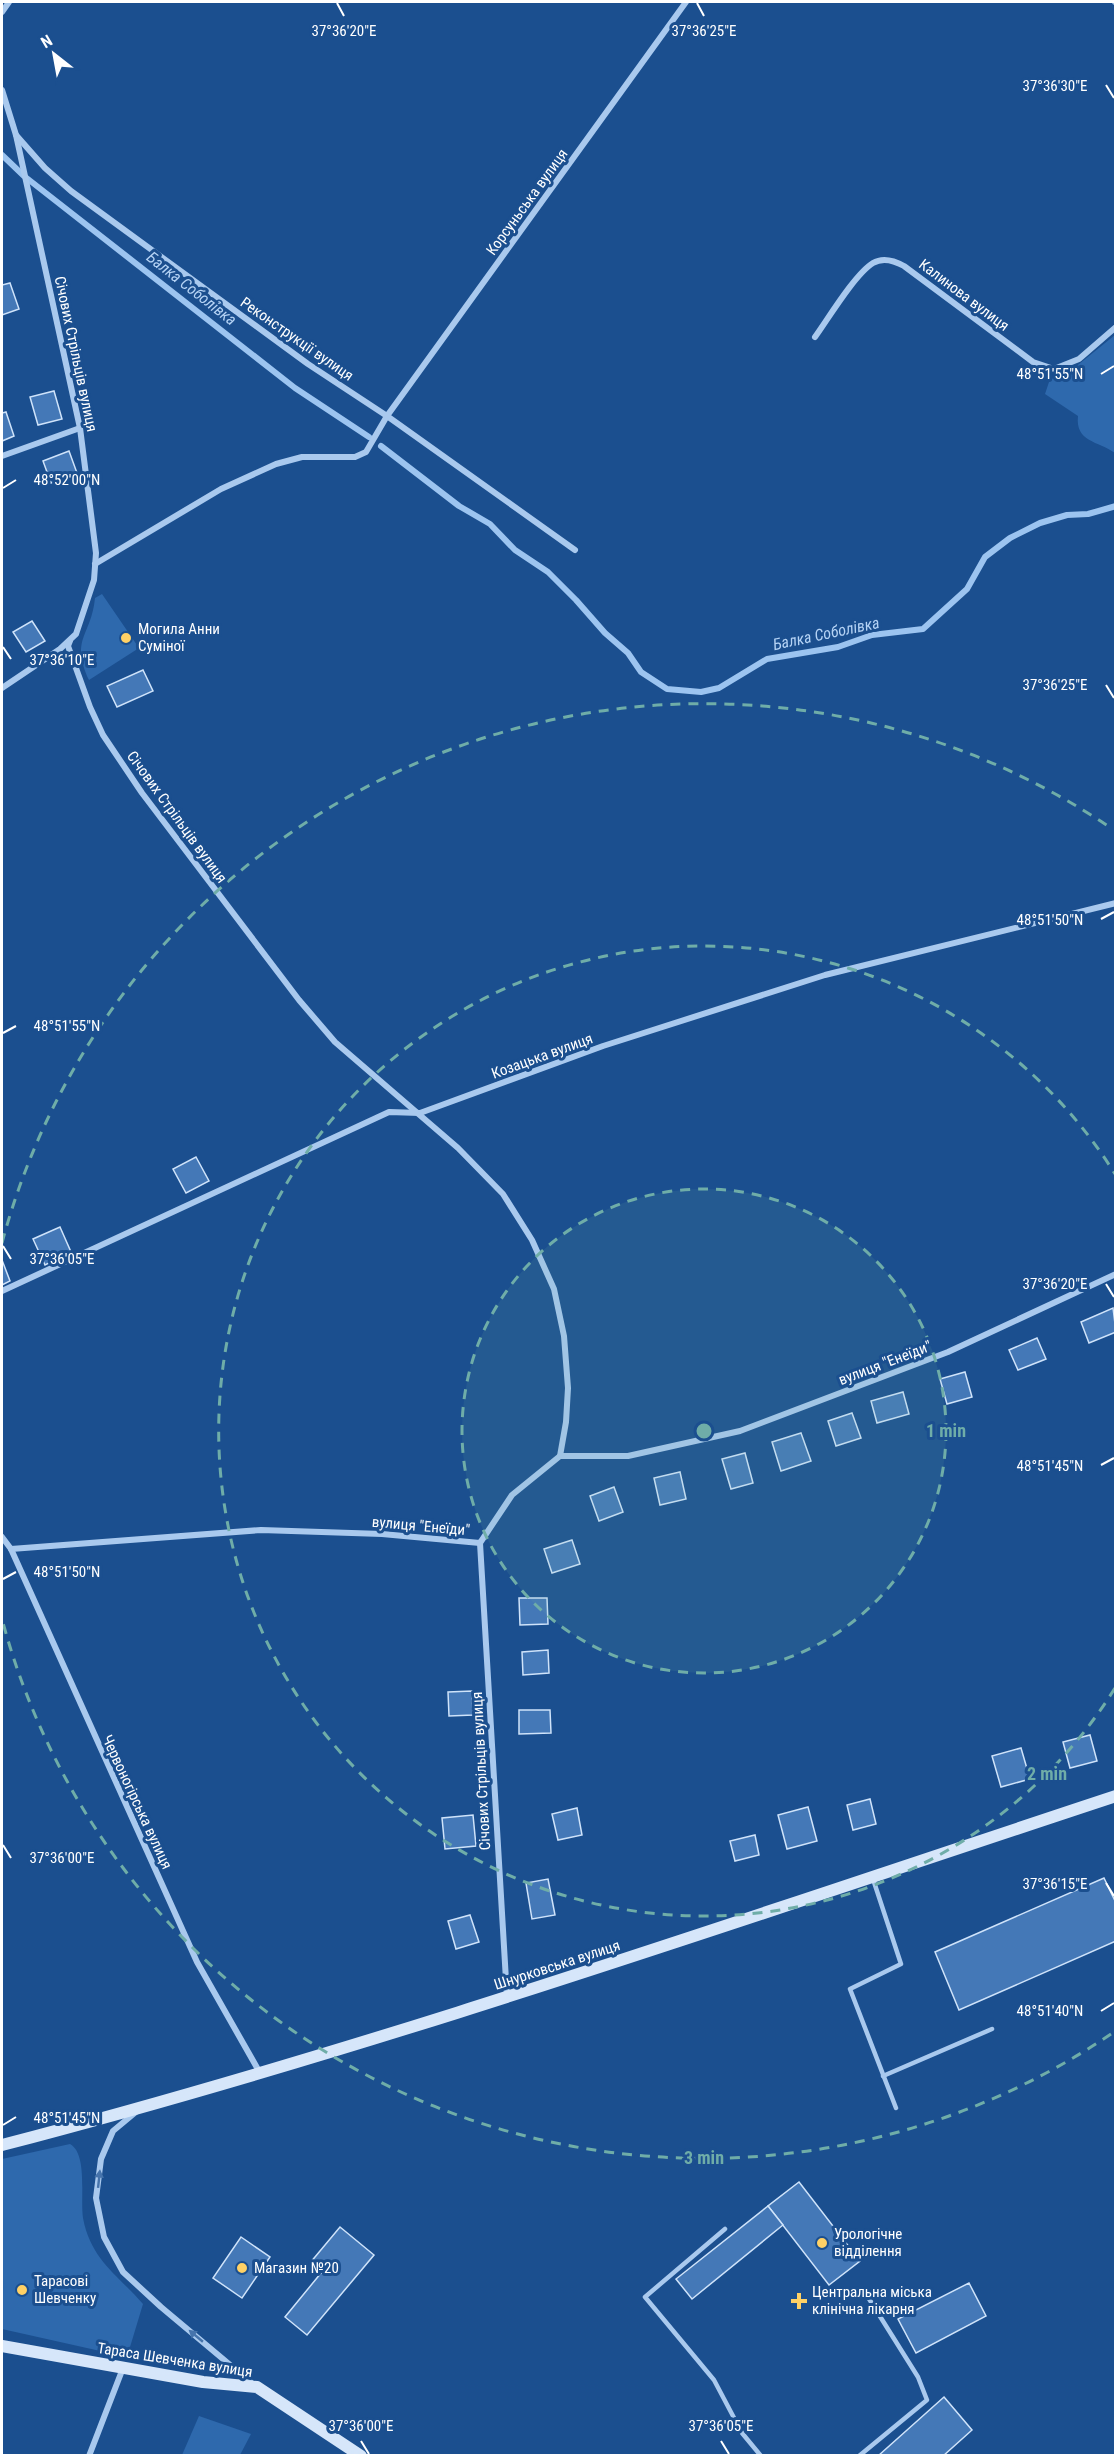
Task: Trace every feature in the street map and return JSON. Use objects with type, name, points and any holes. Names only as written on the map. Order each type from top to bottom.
[{"type":"street","points":[[2,12],[9,2]]},
{"type":"street","name":"Корсуньська вулиця","points":[[95,564],[221,489],[276,464],[302,457],[356,457],[366,452],[387,416],[686,2]]},
{"type":"street","name":"Січових Стрільців вулиця","points":[[2,90],[16,135],[80,428],[96,553],[94,580],[76,633],[68,646],[90,707],[103,735],[142,793],[299,1000],[336,1042],[420,1113],[503,1194],[532,1240],[554,1289],[564,1336],[568,1388],[566,1422],[560,1456]]},
{"type":"street","name":"Реконструкції вулиця","points":[[16,135],[45,168],[71,191],[308,364],[387,416],[575,550]]},
{"type":"street","name":"Калинова вулиця","points":[[815,337],[859,278],[874,262],[891,260],[904,266],[1033,362],[1054,369],[1079,359],[1116,327]]},
{"type":"street","points":[[2,456],[80,428]]},
{"type":"street","points":[[2,688],[70,641]]},
{"type":"street","name":"Козацька вулиця","points":[[2,1291],[389,1112],[420,1113],[603,1046],[825,975],[1116,903]]},
{"type":"street","name":"вулиця \"Енеїди\"","points":[[11,1549],[261,1530],[382,1534],[480,1543],[512,1495],[560,1456],[627,1456],[740,1431],[948,1352],[1116,1274]]},
{"type":"street","name":"Червоногірська вулиця","points":[[2,1537],[11,1549],[198,1962],[261,2074]]},
{"type":"street","name":"Січових Стрільців вулиця","points":[[480,1543],[507,1998]]},
{"type":"street","name":"Шнурковська вулиця","points":[[2,2145],[261,2074],[507,1998],[1116,1796]]},
{"type":"street","points":[[140,2109],[113,2131],[101,2159],[96,2198],[104,2237],[123,2272],[161,2307],[257,2387]]},
{"type":"street","name":"Тараса Шевченка вулиця","points":[[2,2346],[203,2382],[257,2387],[361,2456]]},
{"type":"street","points":[[89,2456],[123,2368]]},
{"type":"lane","points":[[872,1876],[901,1964],[850,1989],[896,2108]]},
{"type":"lane","points":[[884,2076],[992,2029]]},
{"type":"lane","points":[[725,2229],[645,2297],[714,2379],[742,2433],[761,2456]]},
{"type":"lane","points":[[859,2456],[927,2400],[918,2377],[866,2294]]},
{"type":"shaded area","points":[[1115,335],[1115,453],[1084,436],[1078,425],[1078,416],[1045,394],[1050,379],[1063,377]]},
{"type":"shaded area","points":[[102,594],[139,648],[89,680],[81,655],[81,646],[95,598]]},
{"type":"shaded area","points":[[70,2144],[76,2149],[79,2157],[83,2218],[92,2245],[106,2266],[143,2304],[127,2357],[2,2329],[2,2159]]},
{"type":"shaded area","points":[[199,2416],[251,2434],[240,2455],[182,2455]]},
{"type":"building","points":[[10,283],[19,309],[2,315],[2,285]]},
{"type":"building","points":[[54,391],[62,419],[38,425],[30,397]]},
{"type":"building","points":[[6,412],[14,436],[2,441],[2,413]]},
{"type":"building","points":[[69,451],[77,473],[51,483],[43,461]]},
{"type":"building","points":[[32,621],[45,641],[26,652],[13,632]]},
{"type":"building","points":[[143,670],[153,691],[117,707],[107,686]]},
{"type":"building","points":[[196,1157],[209,1181],[186,1193],[173,1169]]},
{"type":"building","points":[[60,1227],[71,1252],[45,1265],[33,1239]]},
{"type":"building","points":[[2,1260],[10,1281],[2,1285]]},
{"type":"building","points":[[1113,1308],[1116,1332],[1089,1343],[1081,1322]]},
{"type":"building","points":[[1037,1338],[1046,1359],[1018,1370],[1009,1350]]},
{"type":"building","points":[[965,1372],[972,1397],[947,1404],[940,1379]]},
{"type":"building","points":[[903,1392],[909,1414],[877,1423],[871,1401]]},
{"type":"building","points":[[852,1413],[861,1438],[836,1446],[828,1421]]},
{"type":"building","points":[[801,1433],[811,1461],[781,1471],[772,1442]]},
{"type":"building","points":[[745,1453],[753,1483],[731,1489],[722,1459]]},
{"type":"building","points":[[680,1472],[686,1499],[660,1505],[654,1478]]},
{"type":"building","points":[[614,1487],[623,1512],[599,1521],[590,1496]]},
{"type":"building","points":[[572,1540],[580,1564],[552,1573],[544,1549]]},
{"type":"building","points":[[519,1598],[547,1598],[548,1624],[520,1625]]},
{"type":"building","points":[[548,1650],[549,1673],[523,1675],[522,1652]]},
{"type":"building","points":[[472,1691],[473,1715],[449,1716],[448,1692]]},
{"type":"building","points":[[519,1710],[550,1710],[551,1733],[519,1734]]},
{"type":"building","points":[[1090,1735],[1097,1761],[1070,1768],[1063,1742]]},
{"type":"building","points":[[1021,1748],[1030,1779],[1001,1787],[992,1756]]},
{"type":"building","points":[[870,1799],[876,1824],[853,1830],[847,1805]]},
{"type":"building","points":[[808,1807],[817,1841],[787,1849],[778,1815]]},
{"type":"building","points":[[577,1808],[582,1835],[558,1840],[552,1814]]},
{"type":"building","points":[[473,1815],[476,1846],[445,1849],[442,1818]]},
{"type":"building","points":[[755,1835],[759,1855],[735,1861],[730,1841]]},
{"type":"building","points":[[1104,1878],[1116,1903],[1116,1941],[959,2010],[935,1952]]},
{"type":"building","points":[[548,1879],[555,1915],[532,1919],[526,1883]]},
{"type":"building","points":[[470,1915],[479,1942],[456,1949],[448,1921]]},
{"type":"building","name":"Урологічне відділення","points":[[799,2182],[860,2261],[829,2285],[768,2206]]},
{"type":"building","points":[[768,2206],[783,2225],[692,2299],[676,2279]]},
{"type":"building","points":[[340,2227],[374,2255],[307,2335],[285,2317],[321,2273],[310,2263]]},
{"type":"building","name":"Магазин №20","points":[[241,2237],[270,2257],[242,2298],[213,2278]]},
{"type":"building","points":[[969,2283],[986,2316],[916,2353],[898,2319]]},
{"type":"building","points":[[944,2397],[972,2430],[943,2456],[878,2456]]},
{"type":"waterway","name":"Балка Соболівка","points":[[2,155],[24,176],[295,388],[369,437]]},
{"type":"waterway","name":"Балка Соболівка","points":[[381,446],[459,506],[490,524],[515,550],[548,572],[605,633],[628,653],[641,672],[667,689],[701,692],[719,688],[767,659],[838,647],[872,635],[923,629],[967,589],[985,557],[1010,538],[1040,523],[1067,515],[1088,514],[1116,506]]},
{"type":"place","name":"Могила Анни Суміної","points":[[126,638]]},
{"type":"place","name":"Урологічне відділення","points":[[822,2243]]},
{"type":"place","name":"Магазин №20","points":[[242,2268]]},
{"type":"place","name":"Тарасові Шевченку","points":[[22,2290]]},
{"type":"place","name":"Центральна міська клінічна лікарня","points":[[799,2301]]}]
